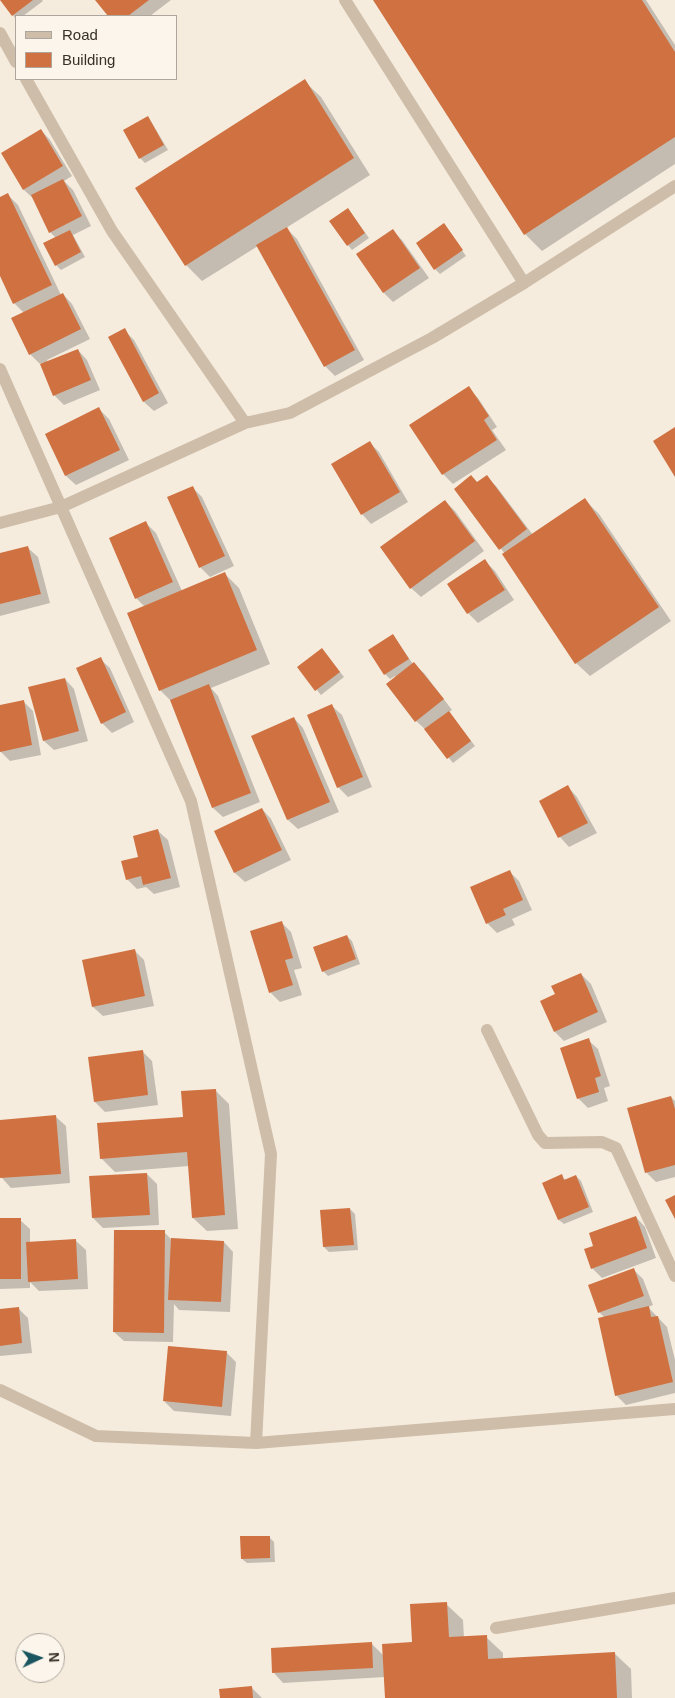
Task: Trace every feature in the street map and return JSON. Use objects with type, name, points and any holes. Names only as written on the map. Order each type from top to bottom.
[{"type":"street","points":[[345,0],[524,283]]},
{"type":"street","points":[[0,33],[15,60]]},
{"type":"street","points":[[27,80],[112,231],[245,423]]},
{"type":"street","points":[[0,523],[61,507],[245,423],[290,413],[432,338],[524,283],[675,186]]},
{"type":"street","points":[[0,369],[191,801],[271,1154],[256,1443]]},
{"type":"street","points":[[486,1030],[538,1135],[545,1143],[602,1142],[616,1148],[675,1276]]},
{"type":"street","points":[[0,1390],[96,1436],[256,1443],[675,1409]]},
{"type":"street","points":[[496,1628],[675,1598]]},
{"type":"building","points":[[0,0],[33,0],[12,16]]},
{"type":"building","points":[[95,0],[149,0],[129,15],[107,15]]},
{"type":"building","points":[[373,0],[642,0],[675,52],[675,137],[524,235]]},
{"type":"building","points":[[305,79],[354,158],[185,266],[135,188]]},
{"type":"building","points":[[148,116],[164,145],[139,159],[123,130]]},
{"type":"building","points":[[41,129],[63,166],[23,190],[1,153]]},
{"type":"building","points":[[63,179],[82,216],[49,233],[31,195]]},
{"type":"building","points":[[8,193],[52,285],[13,304],[0,276],[0,197]]},
{"type":"building","points":[[348,208],[365,233],[347,246],[329,221]]},
{"type":"building","points":[[444,223],[463,250],[434,270],[416,243]]},
{"type":"building","points":[[287,227],[355,350],[324,367],[256,245]]},
{"type":"building","points":[[393,229],[420,268],[383,293],[356,254]]},
{"type":"building","points":[[70,230],[81,252],[55,266],[43,243]]},
{"type":"building","points":[[63,293],[81,329],[29,355],[11,318]]},
{"type":"building","points":[[125,328],[159,393],[143,402],[108,337]]},
{"type":"building","points":[[78,349],[91,380],[53,396],[40,364]]},
{"type":"building","points":[[469,386],[489,416],[484,420],[497,440],[442,475],[409,425]]},
{"type":"building","points":[[99,407],[120,450],[65,476],[45,434]]},
{"type":"building","points":[[675,427],[675,477],[653,441]]},
{"type":"building","points":[[370,441],[400,492],[361,515],[331,464]]},
{"type":"building","points":[[471,475],[477,482],[487,475],[527,529],[499,550],[454,489]]},
{"type":"building","points":[[193,486],[225,556],[199,568],[167,497]]},
{"type":"building","points":[[585,498],[659,607],[575,664],[502,554]]},
{"type":"building","points":[[445,500],[475,541],[410,589],[380,547]]},
{"type":"building","points":[[146,521],[173,582],[135,599],[109,538]]},
{"type":"building","points":[[28,546],[41,594],[0,604],[0,553]]},
{"type":"building","points":[[485,559],[505,590],[467,614],[447,584]]},
{"type":"building","points":[[225,572],[257,650],[159,691],[127,613]]},
{"type":"building","points":[[393,634],[409,659],[384,675],[368,650]]},
{"type":"building","points":[[322,648],[340,672],[315,691],[297,667]]},
{"type":"building","points":[[101,657],[126,712],[101,724],[76,668]]},
{"type":"building","points":[[414,662],[444,699],[415,722],[386,684]]},
{"type":"building","points":[[65,678],[79,731],[43,741],[28,687]]},
{"type":"building","points":[[209,684],[251,793],[212,808],[170,700]]},
{"type":"building","points":[[24,700],[32,745],[0,752],[0,705]]},
{"type":"building","points":[[332,704],[363,777],[337,788],[307,715]]},
{"type":"building","points":[[449,711],[471,741],[447,759],[424,729]]},
{"type":"building","points":[[294,717],[330,802],[287,820],[251,736]]},
{"type":"building","points":[[568,785],[588,823],[558,838],[539,801]]},
{"type":"building","points":[[262,808],[282,850],[234,873],[214,831]]},
{"type":"building","points":[[158,829],[171,878],[143,885],[141,876],[126,880],[121,861],[138,857],[133,836]]},
{"type":"building","points":[[510,870],[523,900],[503,909],[506,915],[486,924],[470,887]]},
{"type":"building","points":[[282,921],[293,958],[285,960],[293,985],[269,993],[250,931]]},
{"type":"building","points":[[347,935],[356,959],[322,972],[313,947]]},
{"type":"building","points":[[135,949],[145,996],[92,1007],[82,960]]},
{"type":"building","points":[[581,973],[598,1012],[554,1032],[540,1001],[555,994],[551,986]]},
{"type":"building","points":[[589,1038],[601,1076],[595,1078],[599,1092],[577,1099],[560,1048]]},
{"type":"building","points":[[143,1050],[148,1095],[94,1102],[88,1057]]},
{"type":"building","points":[[216,1089],[225,1215],[192,1218],[187,1152],[100,1159],[97,1123],[183,1117],[181,1091]]},
{"type":"building","points":[[671,1096],[675,1109],[675,1165],[645,1173],[627,1108]]},
{"type":"building","points":[[56,1115],[61,1174],[0,1178],[0,1120]]},
{"type":"building","points":[[147,1173],[150,1215],[92,1218],[89,1176]]},
{"type":"building","points":[[562,1174],[564,1180],[576,1175],[589,1207],[558,1220],[542,1183]]},
{"type":"building","points":[[675,1195],[675,1219],[665,1200]]},
{"type":"building","points":[[350,1208],[354,1245],[323,1247],[320,1210]]},
{"type":"building","points":[[636,1216],[647,1248],[591,1269],[584,1249],[593,1246],[589,1233]]},
{"type":"building","points":[[0,1218],[21,1218],[21,1279],[0,1279]]},
{"type":"building","points":[[114,1230],[165,1230],[164,1333],[113,1332]]},
{"type":"building","points":[[171,1238],[224,1241],[221,1302],[168,1300]]},
{"type":"building","points":[[76,1239],[78,1279],[28,1282],[26,1242]]},
{"type":"building","points":[[634,1268],[644,1296],[598,1313],[588,1285]]},
{"type":"building","points":[[649,1306],[651,1317],[658,1316],[673,1382],[615,1396],[598,1318]]},
{"type":"building","points":[[19,1307],[22,1343],[0,1346],[0,1309]]},
{"type":"building","points":[[168,1346],[227,1351],[222,1407],[163,1401]]},
{"type":"building","points":[[240,1536],[270,1536],[270,1558],[241,1559]]},
{"type":"building","points":[[447,1602],[449,1637],[487,1635],[488,1659],[615,1652],[617,1698],[385,1698],[382,1644],[412,1642],[410,1604]]},
{"type":"building","points":[[372,1642],[373,1668],[272,1673],[271,1648]]},
{"type":"building","points":[[252,1686],[253,1698],[220,1698],[219,1689]]}]
